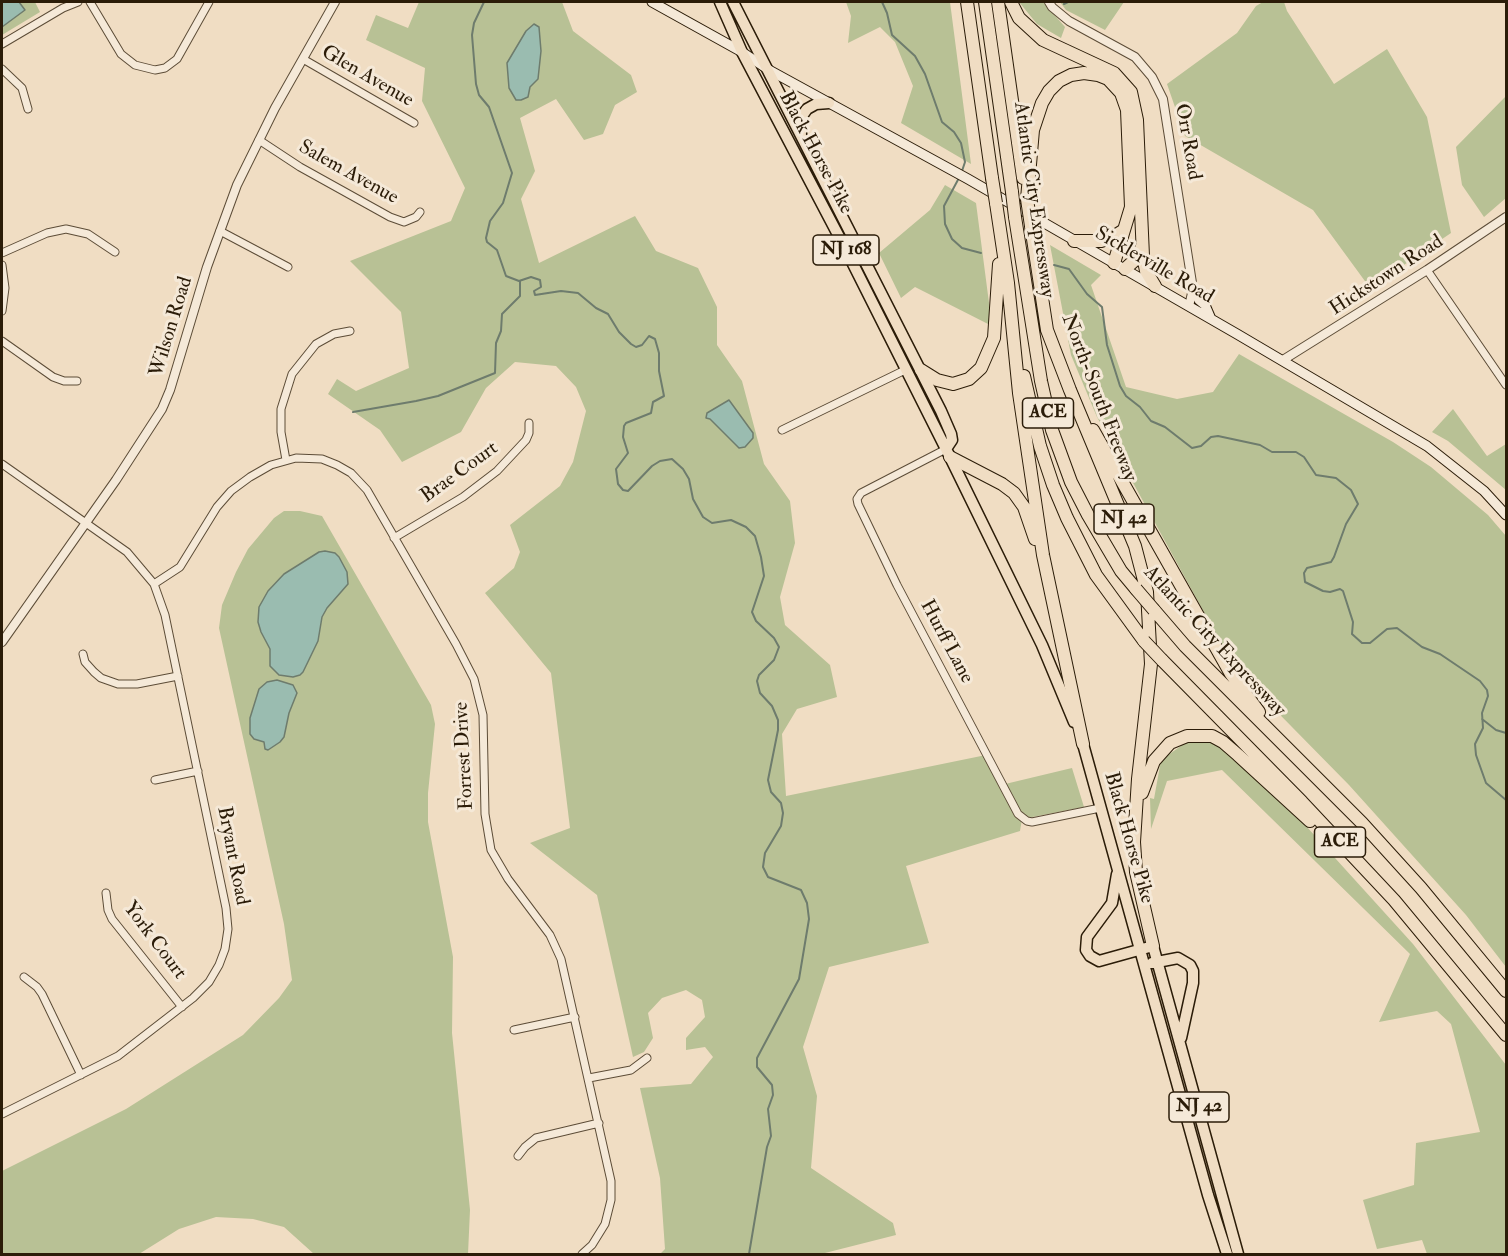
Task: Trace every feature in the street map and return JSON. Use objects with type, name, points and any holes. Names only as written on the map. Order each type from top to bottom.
[{"type":"highway","name":"NJ 42","points":[[967,2],[1008,283],[1018,393],[1043,555],[1083,744]]},
{"type":"highway","name":"Atlantic City Expressway","points":[[985,2],[1041,381],[1052,430],[1071,482],[1085,509],[1121,571],[1192,654],[1362,823],[1506,991]]},
{"type":"highway","name":"North-South Freeway","points":[[998,2],[1017,142],[1047,330],[1132,536],[1147,592],[1151,664],[1134,823],[1136,872],[1147,948]]},
{"type":"highway","points":[[1011,2],[1019,18],[1043,40],[1114,73],[1131,92],[1137,120],[1144,264],[1155,286]]},
{"type":"highway","points":[[1027,199],[1032,130],[1049,91],[1059,81],[1071,75],[1084,73],[1098,75],[1108,80],[1121,93],[1127,110],[1131,207],[1113,263]]},
{"type":"highway","points":[[921,370],[937,380],[953,384],[975,375],[985,361],[994,338],[999,289],[996,203]]},
{"type":"highway","points":[[1074,241],[1101,241],[1125,229]]},
{"type":"highway","points":[[1125,269],[1137,258],[1142,245]]},
{"type":"highway","name":"Atlantic City Expressway","points":[[1008,283],[1033,420],[1053,485],[1071,527],[1096,575],[1144,641],[1302,802],[1394,900],[1506,1035]]},
{"type":"highway","points":[[1070,390],[1231,674],[1296,757]]},
{"type":"highway","points":[[948,453],[1014,493],[1024,507],[1052,598]]},
{"type":"highway","points":[[1134,823],[1149,772],[1162,751],[1179,738],[1198,735],[1212,736],[1238,755],[1394,900]]},
{"type":"main road","name":"Sicklerville Road","points":[[652,2],[1155,286],[1427,446],[1484,491],[1506,515]]},
{"type":"main road","name":"Black Horse Pike","points":[[720,2],[742,52],[846,250],[1042,645],[1083,744],[1117,867],[1147,948],[1157,961],[1238,1254]]},
{"type":"main road","name":"Black Horse Pike","points":[[733,2],[921,370],[951,434],[952,440],[948,453]]},
{"type":"main road","points":[[802,137],[802,116],[807,109],[816,104],[829,103]]},
{"type":"main road","points":[[846,250],[857,244]]},
{"type":"main road","points":[[1193,290],[1205,305],[1211,319]]},
{"type":"main road","points":[[891,342],[904,337]]},
{"type":"main road","points":[[1117,867],[1112,903],[1087,937],[1086,950],[1090,956],[1099,961],[1147,948]]},
{"type":"main road","name":"Black Horse Pike","points":[[1147,948],[1145,964],[1208,1195],[1227,1254]]},
{"type":"main road","points":[[1145,964],[1178,958],[1190,964],[1193,983],[1181,1042]]},
{"type":"street","points":[[2,44],[63,8],[78,2]]},
{"type":"street","points":[[90,2],[121,54],[135,65],[155,70],[168,66],[180,56],[209,2]]},
{"type":"street","name":"Wilson Road","points":[[2,642],[135,453],[162,409],[237,185],[259,140],[335,2]]},
{"type":"street","name":"Orr Road","points":[[1049,2],[1068,21],[1135,57],[1152,77],[1163,99],[1193,290],[1189,306]]},
{"type":"street","name":"Glen Avenue","points":[[303,59],[414,123]]},
{"type":"street","points":[[2,69],[22,88],[28,109]]},
{"type":"street","name":"Salem Avenue","points":[[259,140],[300,167],[390,217],[404,222],[416,217],[420,212]]},
{"type":"street","name":"Hickstown Road","points":[[1283,360],[1427,270],[1506,217]]},
{"type":"street","points":[[2,253],[50,231],[66,228],[88,234],[116,252]]},
{"type":"street","points":[[220,231],[288,267]]},
{"type":"street","points":[[2,265],[5,285],[2,311]]},
{"type":"street","points":[[1427,270],[1506,385]]},
{"type":"street","points":[[286,460],[280,416],[283,398],[292,374],[316,344],[334,334],[350,331]]},
{"type":"street","points":[[2,341],[53,377],[64,381],[77,381]]},
{"type":"street","points":[[782,430],[905,370]]},
{"type":"street","name":"Brae Court","points":[[394,538],[463,497],[497,471],[526,440],[530,423]]},
{"type":"street","name":"Hurff Lane","points":[[948,453],[861,493],[858,504],[903,596],[1018,814],[1032,822],[1100,808]]},
{"type":"street","name":"Forrest Drive","points":[[154,584],[180,567],[217,507],[231,491],[261,470],[286,460],[314,458],[337,465],[351,473],[367,490],[474,679],[483,715],[485,814],[491,850],[504,873],[554,943],[561,959],[611,1181],[611,1200],[605,1224],[597,1239],[582,1254]]},
{"type":"street","name":"Bryant Road","points":[[2,464],[127,552],[154,584],[165,615],[226,908],[228,929],[225,949],[215,973],[201,990],[182,1006],[128,1050],[2,1114]]},
{"type":"street","points":[[82,654],[89,668],[110,682],[137,684],[178,676]]},
{"type":"street","points":[[154,780],[198,771]]},
{"type":"street","name":"York Court","points":[[106,893],[108,910],[112,918],[182,1006]]},
{"type":"street","points":[[24,977],[42,994],[81,1075]]},
{"type":"street","points":[[514,1030],[575,1017]]},
{"type":"street","points":[[589,1078],[631,1070],[647,1058]]},
{"type":"street","points":[[518,1156],[536,1138],[599,1123]]},
{"type":"green space","points":[[2,2],[35,2],[40,12],[2,35]]},
{"type":"green space","points":[[419,2],[562,2],[573,31],[631,75],[637,92],[615,105],[603,134],[584,140],[556,99],[520,118],[535,171],[521,199],[539,263],[635,216],[656,251],[698,268],[717,307],[717,345],[742,381],[764,464],[790,501],[795,543],[780,597],[785,625],[830,665],[837,697],[797,709],[782,734],[786,796],[986,755],[1001,785],[1072,768],[1084,807],[1022,819],[1020,831],[906,866],[929,943],[829,967],[803,1047],[817,1096],[811,1168],[893,1223],[896,1235],[821,1254],[660,1254],[665,1249],[660,1178],[640,1088],[691,1084],[713,1057],[705,1047],[686,1050],[686,1038],[705,1017],[702,1000],[686,990],[662,998],[648,1013],[653,1038],[644,1052],[633,1057],[597,895],[530,843],[570,828],[551,673],[485,593],[514,568],[520,552],[510,525],[560,486],[573,462],[586,411],[576,387],[556,366],[515,362],[486,388],[461,432],[402,462],[380,430],[328,394],[337,379],[356,391],[409,368],[401,312],[350,261],[451,221],[465,188],[422,101],[425,68],[366,40],[376,15],[408,28]]},
{"type":"green space","points":[[846,2],[950,2],[971,164],[901,123],[913,86],[895,42],[880,27],[848,43],[851,16]]},
{"type":"green space","points":[[1019,2],[1043,2],[1065,27],[1061,38],[1037,24]]},
{"type":"green space","points":[[1060,2],[1124,2],[1105,30],[1066,10]]},
{"type":"green space","points":[[1263,2],[1284,2],[1287,11],[1334,84],[1387,49],[1427,117],[1451,233],[1370,288],[1313,210],[1185,136],[1167,84],[1237,33],[1256,6]]},
{"type":"green space","points":[[1506,96],[1506,198],[1484,217],[1462,185],[1456,147]]},
{"type":"green space","points":[[945,185],[976,203],[992,326],[915,287],[901,298],[879,253],[930,210]]},
{"type":"green space","points":[[1050,245],[1101,275],[1091,285],[1126,387],[1177,399],[1213,392],[1239,354],[1393,442],[1431,467],[1488,515],[1506,536],[1506,967],[1466,915],[1349,785],[1235,669],[1097,417],[1071,355]]},
{"type":"green space","points":[[1453,409],[1487,456],[1506,444],[1506,490],[1448,441],[1432,432]]},
{"type":"green space","points":[[284,511],[300,511],[322,516],[431,705],[435,724],[428,793],[428,822],[453,957],[452,1033],[470,1210],[468,1254],[314,1254],[284,1227],[253,1219],[216,1217],[179,1229],[139,1254],[2,1254],[2,1171],[126,1109],[243,1035],[279,998],[292,980],[284,924],[219,628],[222,605],[248,549],[274,518]]},
{"type":"green space","points":[[1219,738],[1306,826],[1413,944],[1506,1065],[1506,1254],[1427,1254],[1422,1240],[1377,1249],[1363,1200],[1414,1185],[1416,1143],[1480,1132],[1451,1024],[1437,1011],[1379,1022],[1410,954],[1222,770],[1167,781],[1151,829],[1150,798],[1154,799],[1161,760],[1188,741],[1216,743]]},
{"type":"water","points":[[2,2],[19,2],[25,10],[2,27]]},
{"type":"water","points":[[534,24],[539,27],[541,51],[538,79],[530,87],[528,97],[516,100],[509,88],[507,63],[526,31]]},
{"type":"water","points":[[729,400],[753,433],[753,438],[745,447],[739,448],[710,419],[706,418],[707,413]]},
{"type":"water","points":[[319,552],[335,553],[339,557],[347,572],[348,584],[322,617],[318,641],[303,672],[293,677],[279,675],[270,666],[270,649],[258,622],[259,607],[268,591],[284,574]]},
{"type":"water","points":[[277,680],[293,685],[297,693],[289,713],[284,737],[268,750],[265,749],[264,742],[254,739],[250,734],[250,718],[259,689],[267,682]]},
{"type":"waterway","points":[[484,2],[474,23],[472,35],[476,84],[479,95],[489,107],[512,173],[503,203],[490,221],[487,242],[497,250],[506,276],[519,281],[531,277],[540,280],[541,287],[534,291],[535,295],[561,291],[578,293],[596,308],[608,314],[619,332],[636,347],[642,345],[649,336],[655,339],[664,396],[653,402],[651,413],[626,423],[624,426],[623,437],[628,453],[616,469],[618,484],[623,490],[628,491],[652,466],[660,461],[672,459],[683,469],[689,479],[693,499],[703,517],[712,523],[731,520],[746,527],[755,536],[761,557],[764,576],[752,612],[756,621],[774,638],[779,647],[774,660],[759,675],[757,681],[760,693],[772,706],[778,720],[768,780],[771,792],[781,803],[783,813],[781,826],[765,853],[763,867],[768,877],[801,890],[807,903],[809,919],[799,979],[757,1058],[757,1067],[772,1085],[773,1095],[768,1109],[771,1136],[767,1147],[749,1254]]},
{"type":"waterway","points":[[882,2],[892,35],[915,56],[925,74],[942,122],[954,132],[961,143],[965,162],[962,171]]},
{"type":"waterway","points":[[1064,4],[1068,2]]},
{"type":"waterway","points":[[960,176],[944,206],[945,224],[952,239],[962,248],[981,253]]},
{"type":"waterway","points":[[1054,265],[1069,269],[1087,294],[1102,307],[1107,345],[1120,386],[1126,396],[1140,407],[1151,421],[1165,427],[1192,448],[1201,446],[1211,437],[1218,436],[1260,445],[1272,452],[1296,452],[1304,457],[1316,475],[1336,478],[1351,490],[1358,504],[1346,524],[1334,557],[1331,562],[1307,568],[1304,573],[1305,582],[1323,591],[1330,592],[1340,589],[1343,591],[1353,622],[1352,634],[1362,643],[1370,643],[1387,629],[1397,628],[1422,647],[1440,654],[1480,681],[1487,690],[1488,696],[1482,713],[1483,728],[1475,744],[1476,755],[1486,783],[1506,800]]},
{"type":"waterway","points":[[353,412],[438,396],[495,373],[496,343],[501,331],[502,314],[520,296],[520,281]]},
{"type":"waterway","points":[[1482,719],[1496,730],[1506,733]]}]
